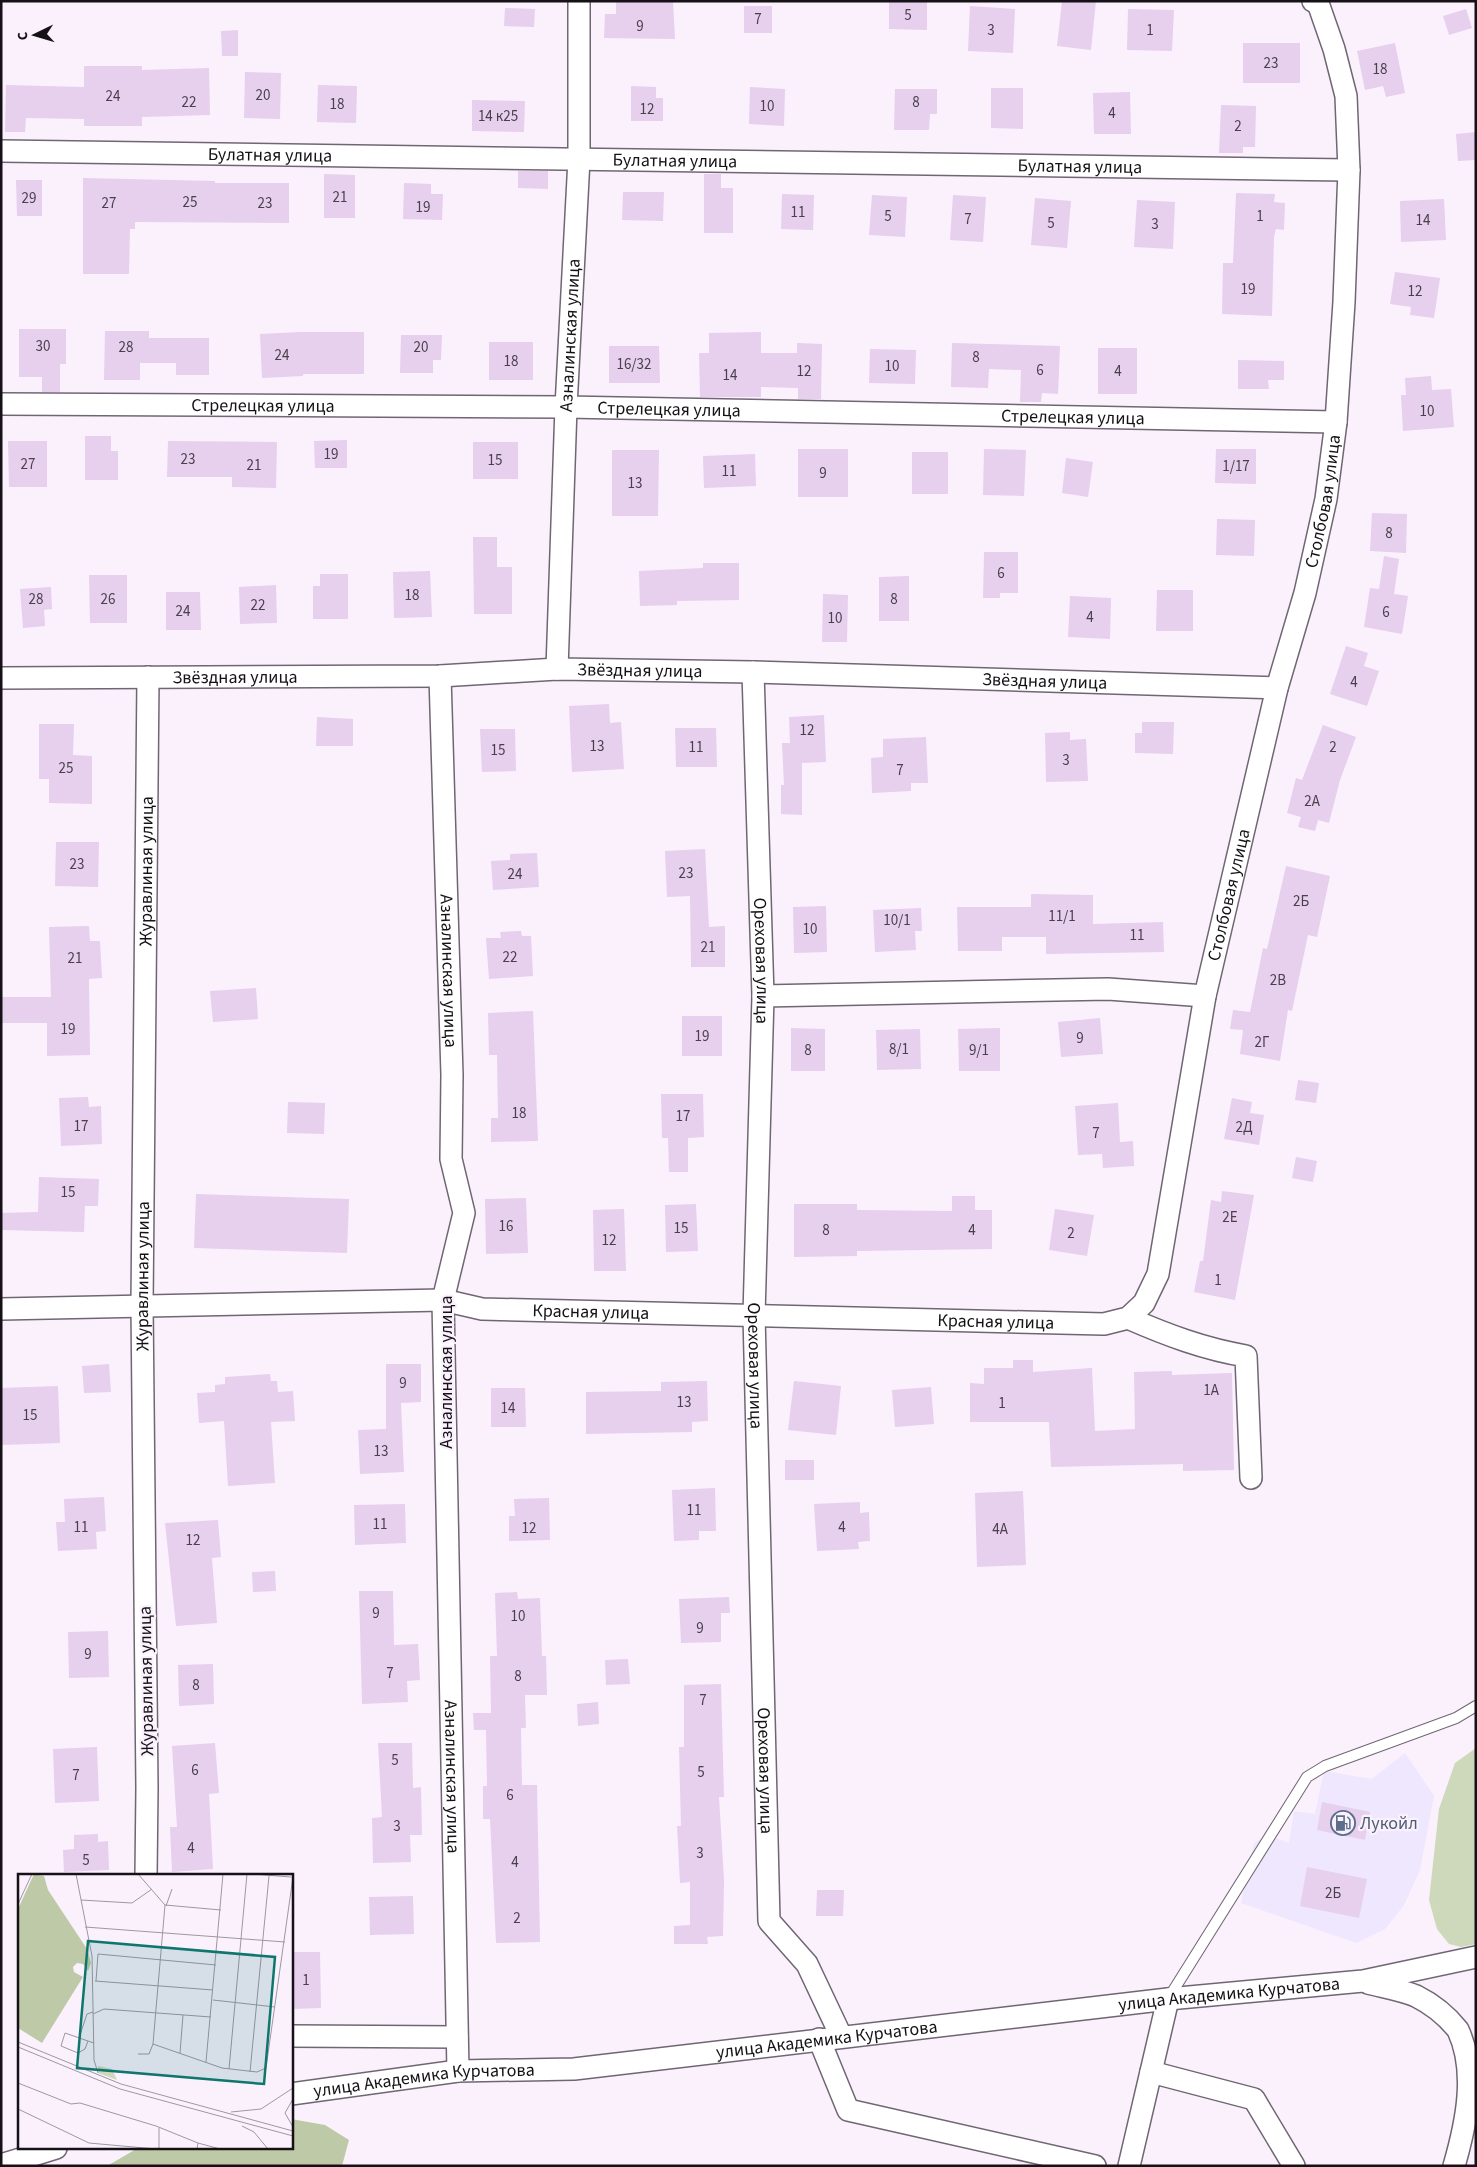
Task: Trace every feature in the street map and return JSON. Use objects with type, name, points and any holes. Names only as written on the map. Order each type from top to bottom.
[{"type":"street","name":"Азналинская улица","points":[[556,669],[566,407],[579,159],[579,1]]},
{"type":"street","name":"Столбовая улица","points":[[1128,1318],[1144,1303],[1158,1274],[1205,996],[1277,688],[1305,593],[1326,500],[1336,422],[1344,302],[1349,170],[1346,96],[1334,49],[1316,2]]},
{"type":"street","name":"Булатная улица","points":[[1,151],[1349,170]]},
{"type":"street","name":"Стрелецкая улица","points":[[1,404],[566,407],[1336,422]]},
{"type":"street","name":"Звёздная улица","points":[[1,678],[440,676],[556,669],[753,672],[1277,688]]},
{"type":"street","name":"Ореховая улица","points":[[753,672],[763,996],[754,1315],[769,1921],[807,1964],[841,2036]]},
{"type":"street","name":"Азналинская улица","points":[[440,676],[452,1075],[451,1159],[464,1213],[443,1300],[458,2071]]},
{"type":"street","name":"Журавлиная улица","points":[[146,1874],[147,1788],[142,1305],[148,677]]},
{"type":"street","points":[[763,996],[1108,989],[1205,996]]},
{"type":"street","name":"Красная улица","points":[[1,1309],[443,1300],[482,1309],[1104,1324],[1128,1318]]},
{"type":"street","points":[[1128,1318],[1180,1340],[1217,1351],[1246,1356],[1251,1478]]},
{"type":"street","points":[[1363,1981],[1476,1957]]},
{"type":"street","points":[[1363,1981],[1416,1996],[1451,2020],[1464,2038],[1475,2069],[1475,2085],[1472,2104],[1454,2166]]},
{"type":"street","name":"улица Академика Курчатова","points":[[292,2094],[458,2071],[574,2068],[1168,1999],[1363,1981]]},
{"type":"street","points":[[1129,2166],[1168,1999]]},
{"type":"street","points":[[292,2036],[457,2037]]},
{"type":"street","points":[[819,2039],[848,2110],[1095,2166]]},
{"type":"street","points":[[1151,2072],[1254,2099],[1294,2166]]},
{"type":"street","points":[[1,2166],[50,2150]]},
{"type":"lane","points":[[1168,1999],[1307,1777],[1325,1766],[1456,1718],[1476,1706]]},
{"type":"shaded area","points":[[1405,1753],[1434,1796],[1420,1870],[1404,1905],[1385,1929],[1356,1943],[1241,1903],[1254,1843],[1268,1835],[1289,1843],[1294,1811],[1315,1814],[1324,1771],[1372,1779]]},
{"type":"green space","points":[[1476,1748],[1476,1944],[1461,1947],[1449,1944],[1437,1929],[1429,1900],[1439,1809],[1455,1763]]},
{"type":"green space","points":[[292,2119],[325,2125],[349,2140],[342,2166],[107,2166],[135,2150],[292,2150]]},
{"type":"building","points":[[616,1],[673,1],[675,39],[604,38],[605,14],[616,14]]},
{"type":"building","points":[[889,1],[927,1],[927,30],[889,29]]},
{"type":"building","points":[[1062,1],[1096,1],[1091,50],[1057,46]]},
{"type":"building","points":[[744,6],[772,6],[772,33],[744,33]]},
{"type":"building","points":[[970,6],[1015,9],[1013,53],[968,51]]},
{"type":"building","points":[[505,8],[535,9],[534,27],[504,26]]},
{"type":"building","points":[[1128,9],[1174,10],[1172,51],[1127,50]]},
{"type":"building","points":[[1466,9],[1472,28],[1449,35],[1443,16]]},
{"type":"building","points":[[238,30],[238,56],[222,56],[221,31]]},
{"type":"building","points":[[1243,43],[1300,43],[1300,83],[1243,83]]},
{"type":"building","points":[[1395,43],[1405,93],[1386,97],[1383,86],[1365,90],[1357,51]]},
{"type":"building","points":[[84,66],[142,66],[142,70],[209,68],[210,115],[142,117],[142,126],[84,126],[84,119],[26,118],[25,132],[5,132],[6,85],[84,87]]},
{"type":"building","points":[[245,72],[281,73],[280,119],[244,118]]},
{"type":"building","points":[[318,85],[357,86],[356,123],[317,122]]},
{"type":"building","points":[[631,86],[656,87],[656,98],[663,98],[663,121],[631,121]]},
{"type":"building","points":[[750,87],[785,89],[784,126],[749,124]]},
{"type":"building","points":[[991,88],[1023,88],[1023,129],[991,128]]},
{"type":"building","points":[[895,89],[937,89],[937,114],[930,114],[929,130],[894,130]]},
{"type":"building","points":[[1130,92],[1131,134],[1094,134],[1093,93]]},
{"type":"building","points":[[472,100],[525,101],[524,132],[472,131]]},
{"type":"building","points":[[1221,105],[1256,106],[1255,147],[1243,147],[1243,153],[1219,153]]},
{"type":"building","points":[[1476,132],[1476,160],[1458,161],[1456,134]]},
{"type":"building","points":[[518,171],[548,171],[548,189],[518,188]]},
{"type":"building","points":[[324,174],[355,175],[355,218],[324,218]]},
{"type":"building","points":[[704,174],[721,174],[721,188],[733,188],[733,233],[704,233]]},
{"type":"building","points":[[83,178],[215,181],[215,183],[289,183],[289,223],[135,222],[135,229],[130,229],[129,274],[83,274]]},
{"type":"building","points":[[16,180],[42,180],[42,216],[17,216]]},
{"type":"building","points":[[404,183],[431,184],[431,194],[443,194],[442,220],[403,219]]},
{"type":"building","points":[[623,192],[664,192],[663,221],[622,220]]},
{"type":"building","points":[[1236,193],[1275,194],[1274,202],[1285,203],[1284,230],[1276,229],[1274,237],[1272,316],[1222,314],[1223,263],[1233,263]]},
{"type":"building","points":[[782,194],[814,195],[813,230],[781,229]]},
{"type":"building","points":[[872,195],[907,197],[905,237],[869,235]]},
{"type":"building","points":[[953,195],[986,197],[983,242],[950,240]]},
{"type":"building","points":[[1035,198],[1071,201],[1067,248],[1031,245]]},
{"type":"building","points":[[1444,199],[1446,240],[1401,242],[1400,201]]},
{"type":"building","points":[[1137,200],[1175,202],[1173,249],[1134,247]]},
{"type":"building","points":[[1395,272],[1440,278],[1434,318],[1410,315],[1411,307],[1390,304]]},
{"type":"building","points":[[19,329],[66,329],[66,364],[60,364],[60,392],[42,392],[42,377],[19,377]]},
{"type":"building","points":[[105,331],[149,331],[149,338],[209,338],[209,375],[176,375],[176,363],[140,363],[140,380],[104,380]]},
{"type":"building","points":[[364,332],[364,374],[303,374],[303,376],[262,378],[260,334]]},
{"type":"building","points":[[761,332],[761,353],[797,353],[797,343],[822,344],[821,399],[798,399],[798,388],[761,387],[761,397],[700,397],[699,353],[709,353],[709,333]]},
{"type":"building","points":[[401,335],[442,335],[441,360],[433,360],[433,373],[400,373]]},
{"type":"building","points":[[489,342],[533,342],[533,380],[489,380]]},
{"type":"building","points":[[952,343],[1060,346],[1058,394],[1042,393],[1041,402],[1020,402],[1021,370],[989,369],[988,388],[951,387]]},
{"type":"building","points":[[609,346],[659,346],[660,383],[609,383]]},
{"type":"building","points":[[1098,348],[1137,348],[1137,394],[1098,394]]},
{"type":"building","points":[[870,349],[916,350],[915,384],[869,383]]},
{"type":"building","points":[[1238,360],[1284,361],[1284,380],[1268,380],[1269,389],[1238,389]]},
{"type":"building","points":[[1431,376],[1432,390],[1451,389],[1454,427],[1403,431],[1401,395],[1406,395],[1405,378]]},
{"type":"building","points":[[85,436],[111,436],[111,451],[118,451],[118,480],[85,480]]},
{"type":"building","points":[[347,440],[347,468],[315,468],[314,441]]},
{"type":"building","points":[[8,441],[47,441],[47,487],[9,487]]},
{"type":"building","points":[[168,441],[277,442],[276,488],[232,487],[232,477],[167,477]]},
{"type":"building","points":[[473,442],[518,442],[518,479],[473,479]]},
{"type":"building","points":[[798,449],[848,449],[848,497],[798,497]]},
{"type":"building","points":[[984,449],[1026,450],[1024,496],[983,495]]},
{"type":"building","points":[[1216,449],[1256,449],[1256,484],[1215,483]]},
{"type":"building","points":[[612,450],[659,450],[658,516],[612,516]]},
{"type":"building","points":[[912,452],[948,452],[948,494],[912,494]]},
{"type":"building","points":[[755,454],[756,486],[704,488],[703,456]]},
{"type":"building","points":[[1066,458],[1093,462],[1088,497],[1062,493]]},
{"type":"building","points":[[1372,513],[1407,514],[1406,553],[1370,551]]},
{"type":"building","points":[[1217,519],[1255,520],[1254,556],[1216,555]]},
{"type":"building","points":[[473,537],[497,537],[497,567],[512,567],[512,614],[474,614]]},
{"type":"building","points":[[984,552],[1018,552],[1018,593],[1000,593],[1000,598],[983,598]]},
{"type":"building","points":[[1384,556],[1399,559],[1394,594],[1408,596],[1402,634],[1364,627],[1370,588],[1379,589]]},
{"type":"building","points":[[703,563],[739,563],[739,600],[677,601],[677,605],[640,606],[639,571],[703,568]]},
{"type":"building","points":[[430,571],[432,617],[394,618],[393,572]]},
{"type":"building","points":[[320,574],[348,574],[348,619],[313,619],[313,586],[320,586]]},
{"type":"building","points":[[89,575],[127,575],[127,623],[90,623]]},
{"type":"building","points":[[909,576],[909,621],[879,621],[879,577]]},
{"type":"building","points":[[276,585],[277,623],[240,624],[239,587]]},
{"type":"building","points":[[51,587],[52,609],[44,610],[45,626],[23,628],[20,589]]},
{"type":"building","points":[[1157,590],[1193,590],[1193,631],[1156,631]]},
{"type":"building","points":[[166,592],[200,592],[201,630],[166,630]]},
{"type":"building","points":[[823,594],[848,595],[847,642],[822,642]]},
{"type":"building","points":[[1070,596],[1111,598],[1110,639],[1068,637]]},
{"type":"building","points":[[1346,646],[1368,653],[1364,666],[1379,671],[1367,706],[1330,694]]},
{"type":"building","points":[[609,704],[610,723],[621,722],[624,769],[572,772],[569,706]]},
{"type":"building","points":[[824,715],[826,762],[802,763],[802,815],[781,814],[781,785],[784,785],[782,743],[790,743],[789,717]]},
{"type":"building","points":[[317,717],[353,719],[353,746],[316,746]]},
{"type":"building","points":[[1142,722],[1174,722],[1173,754],[1135,753],[1135,733],[1142,733]]},
{"type":"building","points":[[39,724],[74,724],[73,755],[92,756],[92,804],[49,803],[49,779],[39,779]]},
{"type":"building","points":[[1323,725],[1356,737],[1340,780],[1329,823],[1318,820],[1315,831],[1298,827],[1301,817],[1287,813],[1296,778],[1302,780]]},
{"type":"building","points":[[675,728],[716,728],[717,767],[676,767]]},
{"type":"building","points":[[480,729],[515,729],[516,771],[482,772]]},
{"type":"building","points":[[1070,732],[1070,740],[1086,739],[1088,781],[1046,782],[1045,733]]},
{"type":"building","points":[[926,737],[928,783],[911,783],[911,791],[872,793],[871,758],[883,757],[883,739]]},
{"type":"building","points":[[56,842],[99,842],[98,887],[55,886]]},
{"type":"building","points":[[705,849],[709,927],[725,926],[725,967],[691,967],[690,896],[667,897],[665,851]]},
{"type":"building","points":[[537,853],[539,887],[493,890],[491,861],[510,860],[510,854]]},
{"type":"building","points":[[1286,866],[1330,876],[1317,937],[1308,935],[1292,1011],[1288,1010],[1280,1061],[1240,1054],[1243,1030],[1230,1029],[1233,1010],[1250,1012],[1263,948],[1267,949]]},
{"type":"building","points":[[1031,894],[1093,895],[1093,924],[1163,922],[1164,952],[1046,954],[1046,937],[1002,937],[1002,951],[958,951],[957,907],[1031,907]]},
{"type":"building","points":[[826,906],[827,952],[794,953],[793,907]]},
{"type":"building","points":[[921,908],[922,931],[915,931],[916,950],[875,952],[873,910]]},
{"type":"building","points":[[89,926],[90,941],[100,941],[102,978],[89,979],[90,1055],[47,1056],[47,1023],[1,1023],[1,997],[51,997],[49,927]]},
{"type":"building","points":[[521,931],[522,936],[531,936],[533,976],[489,979],[486,938],[501,938],[500,932]]},
{"type":"building","points":[[256,988],[258,1019],[213,1022],[210,991]]},
{"type":"building","points":[[533,1011],[538,1141],[491,1142],[491,1118],[498,1118],[497,1055],[489,1055],[488,1013]]},
{"type":"building","points":[[682,1016],[722,1016],[722,1056],[682,1056]]},
{"type":"building","points":[[1100,1018],[1103,1054],[1061,1057],[1058,1022]]},
{"type":"building","points":[[791,1028],[825,1029],[825,1071],[791,1071]]},
{"type":"building","points":[[1000,1028],[1000,1071],[959,1071],[958,1029]]},
{"type":"building","points":[[920,1029],[921,1069],[877,1070],[876,1030]]},
{"type":"building","points":[[1298,1080],[1319,1083],[1316,1103],[1295,1100]]},
{"type":"building","points":[[661,1094],[703,1094],[704,1137],[688,1138],[688,1172],[669,1172],[668,1138],[662,1138]]},
{"type":"building","points":[[88,1097],[89,1107],[101,1106],[102,1144],[61,1146],[59,1098]]},
{"type":"building","points":[[1232,1098],[1252,1102],[1250,1113],[1264,1115],[1259,1145],[1224,1139]]},
{"type":"building","points":[[288,1102],[325,1103],[324,1134],[287,1133]]},
{"type":"building","points":[[1118,1103],[1120,1142],[1133,1141],[1134,1166],[1103,1168],[1102,1154],[1078,1155],[1075,1106]]},
{"type":"building","points":[[1296,1157],[1317,1161],[1313,1182],[1292,1178]]},
{"type":"building","points":[[39,1177],[99,1179],[98,1206],[85,1206],[84,1232],[1,1230],[1,1213],[38,1212]]},
{"type":"building","points":[[1222,1191],[1254,1195],[1235,1300],[1194,1292],[1200,1261],[1203,1261],[1211,1200],[1221,1202]]},
{"type":"building","points":[[196,1194],[349,1199],[347,1253],[194,1248]]},
{"type":"building","points":[[952,1196],[975,1196],[975,1210],[992,1210],[992,1249],[857,1251],[857,1256],[794,1257],[794,1204],[857,1204],[857,1210],[952,1211]]},
{"type":"building","points":[[526,1198],[528,1253],[486,1254],[485,1199]]},
{"type":"building","points":[[696,1204],[698,1251],[666,1252],[665,1205]]},
{"type":"building","points":[[624,1209],[626,1271],[594,1271],[593,1210]]},
{"type":"building","points":[[1055,1209],[1094,1215],[1087,1256],[1049,1250]]},
{"type":"building","points":[[1013,1360],[1033,1360],[1033,1372],[1092,1368],[1095,1431],[1135,1429],[1134,1372],[1172,1371],[1172,1375],[1232,1373],[1234,1470],[1183,1471],[1183,1464],[1051,1467],[1049,1422],[970,1422],[970,1383],[984,1384],[984,1368],[1013,1368]]},
{"type":"building","points":[[109,1364],[111,1392],[84,1393],[82,1366]]},
{"type":"building","points":[[386,1364],[421,1364],[421,1402],[401,1403],[404,1472],[360,1474],[358,1430],[386,1429]]},
{"type":"building","points":[[270,1374],[271,1381],[277,1381],[278,1392],[293,1391],[295,1421],[271,1422],[275,1483],[228,1486],[224,1421],[199,1423],[197,1393],[215,1392],[215,1385],[225,1384],[225,1377]]},
{"type":"building","points":[[707,1381],[708,1421],[692,1422],[692,1432],[586,1434],[586,1392],[661,1391],[661,1382]]},
{"type":"building","points":[[794,1381],[841,1386],[836,1435],[788,1430]]},
{"type":"building","points":[[58,1386],[60,1443],[1,1445],[1,1388]]},
{"type":"building","points":[[931,1387],[934,1424],[895,1427],[892,1390]]},
{"type":"building","points":[[491,1388],[525,1388],[526,1427],[491,1427]]},
{"type":"building","points":[[785,1460],[814,1460],[814,1480],[785,1480]]},
{"type":"building","points":[[715,1488],[716,1531],[699,1531],[699,1540],[674,1541],[672,1490]]},
{"type":"building","points":[[1023,1491],[1026,1565],[977,1567],[975,1493]]},
{"type":"building","points":[[104,1497],[106,1531],[96,1532],[97,1549],[58,1551],[56,1522],[65,1522],[64,1499]]},
{"type":"building","points":[[549,1498],[550,1540],[509,1541],[509,1516],[515,1516],[514,1499]]},
{"type":"building","points":[[860,1502],[860,1513],[869,1512],[870,1541],[858,1542],[859,1549],[817,1551],[814,1504]]},
{"type":"building","points":[[405,1504],[406,1543],[355,1545],[354,1505]]},
{"type":"building","points":[[218,1520],[221,1557],[212,1558],[217,1623],[176,1626],[165,1523]]},
{"type":"building","points":[[275,1571],[276,1591],[253,1592],[252,1572]]},
{"type":"building","points":[[359,1591],[393,1591],[394,1645],[418,1644],[420,1680],[407,1681],[408,1702],[362,1704]]},
{"type":"building","points":[[517,1592],[518,1599],[540,1598],[542,1656],[546,1656],[547,1695],[525,1695],[526,1728],[521,1728],[522,1785],[537,1785],[540,1942],[496,1943],[490,1819],[483,1819],[483,1786],[487,1786],[486,1730],[474,1730],[473,1713],[491,1713],[490,1656],[497,1656],[495,1593]]},
{"type":"building","points":[[729,1597],[730,1613],[721,1613],[721,1642],[681,1643],[679,1599]]},
{"type":"building","points":[[108,1631],[109,1677],[69,1678],[68,1632]]},
{"type":"building","points":[[628,1659],[630,1684],[606,1685],[605,1660]]},
{"type":"building","points":[[213,1664],[214,1704],[179,1706],[178,1665]]},
{"type":"building","points":[[721,1684],[724,1797],[719,1797],[724,1880],[723,1936],[707,1937],[708,1944],[674,1944],[674,1926],[690,1925],[690,1882],[680,1883],[677,1826],[681,1826],[679,1747],[684,1747],[684,1685]]},
{"type":"building","points":[[598,1702],[599,1724],[578,1726],[577,1704]]},
{"type":"building","points":[[215,1743],[219,1793],[209,1794],[213,1869],[172,1872],[170,1827],[177,1827],[172,1746]]},
{"type":"building","points":[[378,1743],[412,1743],[413,1788],[421,1787],[422,1835],[410,1835],[411,1862],[373,1863],[372,1818],[382,1817]]},
{"type":"building","points":[[97,1747],[99,1801],[55,1803],[53,1749]]},
{"type":"building","points":[[1322,1802],[1370,1812],[1365,1840],[1317,1830]]},
{"type":"building","points":[[98,1834],[98,1842],[108,1841],[109,1870],[64,1872],[63,1850],[74,1849],[74,1835]]},
{"type":"building","points":[[1307,1867],[1367,1879],[1359,1918],[1300,1906]]},
{"type":"building","points":[[817,1890],[844,1890],[843,1916],[816,1916]]},
{"type":"building","points":[[413,1896],[414,1934],[370,1935],[369,1897]]},
{"type":"building","points":[[292,1952],[320,1952],[321,2008],[292,2009]]},
{"type":"place","name":"Лукойл","points":[[1343,1823]]}]
